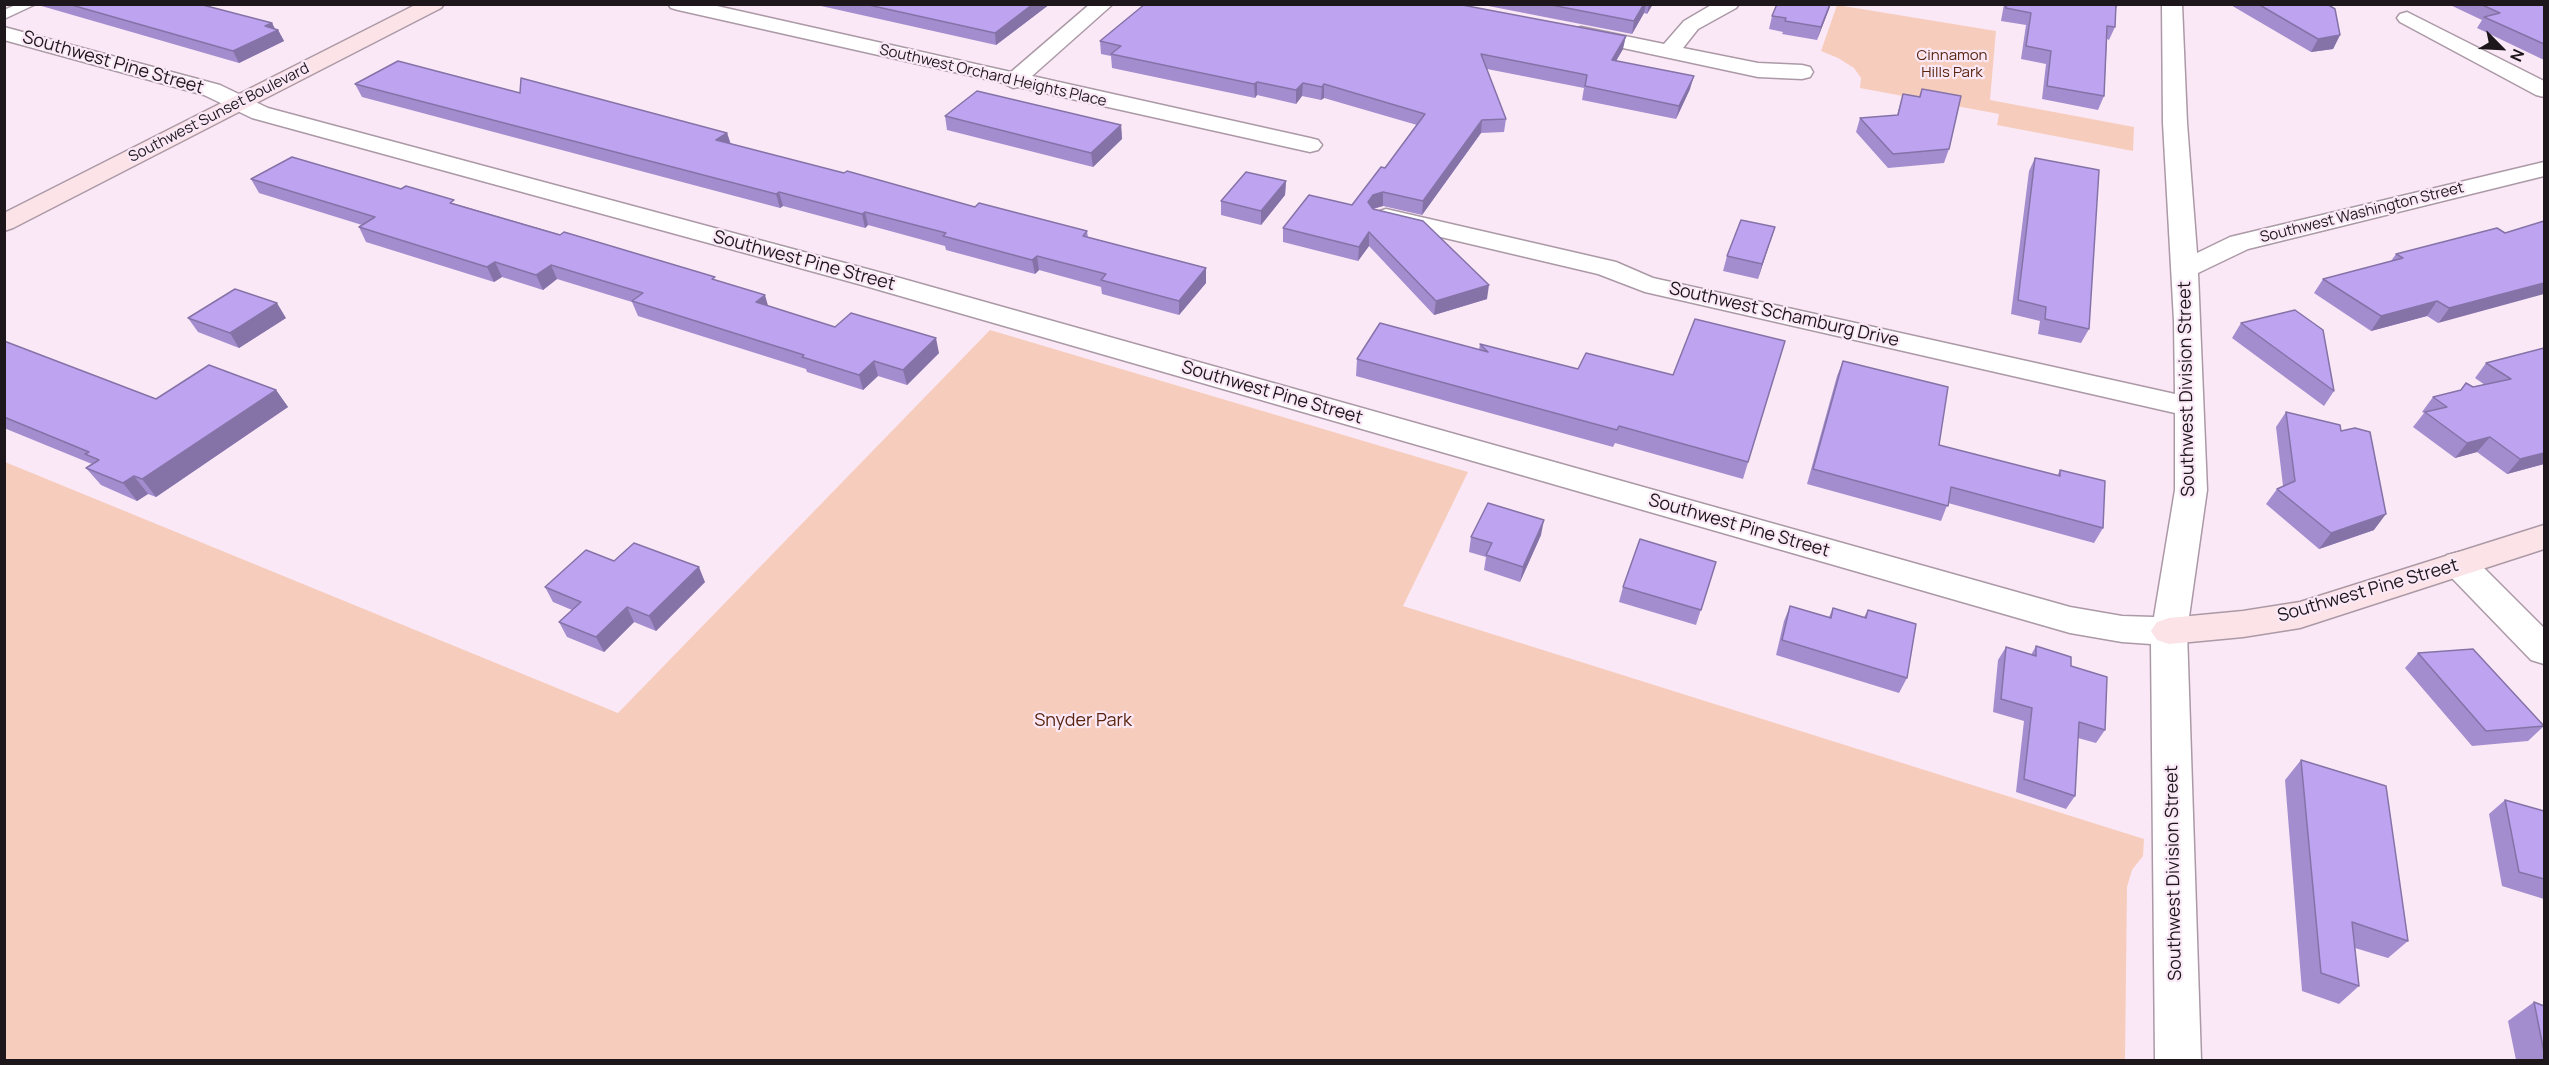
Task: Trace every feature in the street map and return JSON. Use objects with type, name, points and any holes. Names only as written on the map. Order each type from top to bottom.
[{"type":"main road","name":"Southwest Sunset Boulevard","points":[[4,223],[434,4]]},
{"type":"main road","name":"Southwest Pine Street","points":[[2169,631],[2243,624],[2300,615],[2544,537]]},
{"type":"street","name":"Southwest Orchard Heights Place","points":[[678,4],[1012,81],[1310,145]]},
{"type":"street","points":[[1012,81],[1103,4]]},
{"type":"street","points":[[1670,50],[1691,25],[1729,4]]},
{"type":"street","name":"Southwest Division Street","points":[[2172,4],[2175,123],[2185,269],[2191,490],[2169,631],[2178,1060]]},
{"type":"street","points":[[2407,18],[2544,90]]},
{"type":"street","points":[[1566,31],[1670,50],[1758,70],[1802,72]]},
{"type":"street","name":"Southwest Pine Street","points":[[4,33],[212,90],[260,113],[872,279],[2070,620],[2122,629],[2169,631]]},
{"type":"street","name":"Southwest Washington Street","points":[[2185,269],[2239,243],[2544,169]]},
{"type":"street","name":"Southwest Schamburg Drive","points":[[1382,216],[1607,268],[1645,284],[2189,407]]},
{"type":"street","points":[[2459,564],[2544,650]]},
{"type":"lane","points":[[4,15],[30,4]]},
{"type":"green space","name":"Cinnamon Hills Park","points":[[1837,5],[1996,31],[1990,100],[2134,127],[2133,151],[1997,125],[1999,114],[1860,88],[1861,78],[1854,68],[1821,51]]},
{"type":"green space","name":"Snyder Park","points":[[990,330],[1468,472],[1403,606],[2144,839],[2143,856],[2132,870],[2127,887],[2125,1060],[5,1060],[5,462],[618,713]]},
{"type":"building","points":[[68,4],[199,4],[272,23],[265,26],[278,30],[233,51]]},
{"type":"building","points":[[864,4],[1033,4],[995,33]]},
{"type":"building","points":[[1145,4],[1457,4],[1626,36],[1612,60],[1694,76],[1679,106],[1585,86],[1587,75],[1481,54],[1506,119],[1482,120],[1423,201],[1383,192],[1373,195],[1368,202],[1373,209],[1423,221],[1489,285],[1436,301],[1369,232],[1359,247],[1283,228],[1309,195],[1352,205],[1381,167],[1385,168],[1425,114],[1324,84],[1322,87],[1303,83],[1296,90],[1257,82],[1254,84],[1111,54],[1121,46],[1100,41]]},
{"type":"building","points":[[1546,4],[1644,4],[1634,21]]},
{"type":"building","points":[[1777,4],[1830,4],[1821,27],[1785,21],[1786,18],[1772,16]]},
{"type":"building","points":[[2006,4],[2116,4],[2115,27],[2107,26],[2104,96],[2047,86],[2051,51],[2026,46],[2031,13],[2006,8]]},
{"type":"building","points":[[2258,4],[2327,4],[2335,9],[2340,35],[2318,39]]},
{"type":"building","points":[[2480,4],[2544,4],[2544,44],[2484,17],[2500,13]]},
{"type":"building","points":[[398,61],[520,93],[521,78],[727,133],[716,140],[844,173],[847,171],[975,207],[979,203],[1087,231],[1083,236],[1206,268],[1179,301],[1101,280],[1106,274],[1037,256],[1032,260],[943,236],[946,233],[779,192],[776,194],[355,84]]},
{"type":"building","points":[[1922,89],[1961,96],[1949,149],[1893,154],[1860,118],[1898,115],[1903,94],[1920,97]]},
{"type":"building","points":[[977,91],[1121,125],[1091,153],[945,116]]},
{"type":"building","points":[[292,157],[401,189],[406,186],[454,200],[450,203],[560,235],[564,232],[715,277],[712,279],[765,295],[756,302],[835,327],[851,313],[936,338],[903,370],[874,361],[859,375],[802,357],[804,355],[632,301],[643,293],[551,265],[536,275],[495,262],[487,267],[359,227],[375,217],[251,179]]},
{"type":"building","points":[[2035,158],[2099,170],[2089,329],[2045,319],[2046,307],[2018,300]]},
{"type":"building","points":[[1246,172],[1286,181],[1261,211],[1221,201]]},
{"type":"building","points":[[1741,220],[1775,227],[1762,264],[1727,256]]},
{"type":"building","points":[[2544,221],[2544,283],[2449,308],[2437,301],[2381,316],[2323,279],[2403,258],[2396,254],[2497,228],[2505,233]]},
{"type":"building","points":[[235,289],[277,303],[230,333],[188,318]]},
{"type":"building","points":[[2295,310],[2323,330],[2334,391],[2241,323]]},
{"type":"building","points":[[1695,319],[1785,341],[1748,462],[1619,426],[1617,430],[1357,359],[1380,323],[1488,352],[1480,344],[1578,369],[1586,353],[1673,375]]},
{"type":"building","points":[[4,341],[156,399],[209,365],[276,390],[142,479],[134,476],[123,483],[86,468],[99,460],[85,454],[89,452],[4,417]]},
{"type":"building","points":[[2544,348],[2544,453],[2520,459],[2490,437],[2467,443],[2425,412],[2447,407],[2433,397],[2461,390],[2466,383],[2473,387],[2511,379],[2486,363]]},
{"type":"building","points":[[1843,361],[1948,387],[1939,445],[2060,476],[2060,470],[2105,481],[2103,528],[1951,487],[1948,506],[1813,469]]},
{"type":"building","points":[[2286,412],[2340,425],[2341,431],[2355,428],[2370,432],[2386,514],[2331,533],[2277,489],[2295,481]]},
{"type":"building","points":[[1488,503],[1544,520],[1523,567],[1486,555],[1492,543],[1471,537]]},
{"type":"building","points":[[1640,539],[1716,562],[1701,610],[1623,587]]},
{"type":"building","points":[[634,543],[699,567],[649,616],[627,607],[596,637],[559,622],[581,602],[545,587],[586,550],[614,561]]},
{"type":"building","points":[[1790,606],[1831,618],[1833,608],[1866,618],[1868,610],[1916,624],[1907,678],[1782,640]]},
{"type":"building","points":[[2036,646],[2071,657],[2071,666],[2107,677],[2105,730],[2079,722],[2075,796],[2024,779],[2032,708],[2001,699],[2006,647],[2036,656]]},
{"type":"building","points":[[2473,649],[2544,726],[2486,731],[2418,653]]},
{"type":"building","points":[[2301,760],[2386,786],[2408,941],[2352,922],[2359,986],[2321,973]]},
{"type":"building","points":[[2505,800],[2544,811],[2544,879],[2519,872]]},
{"type":"building","points":[[2534,1002],[2544,1006],[2544,1052]]}]
